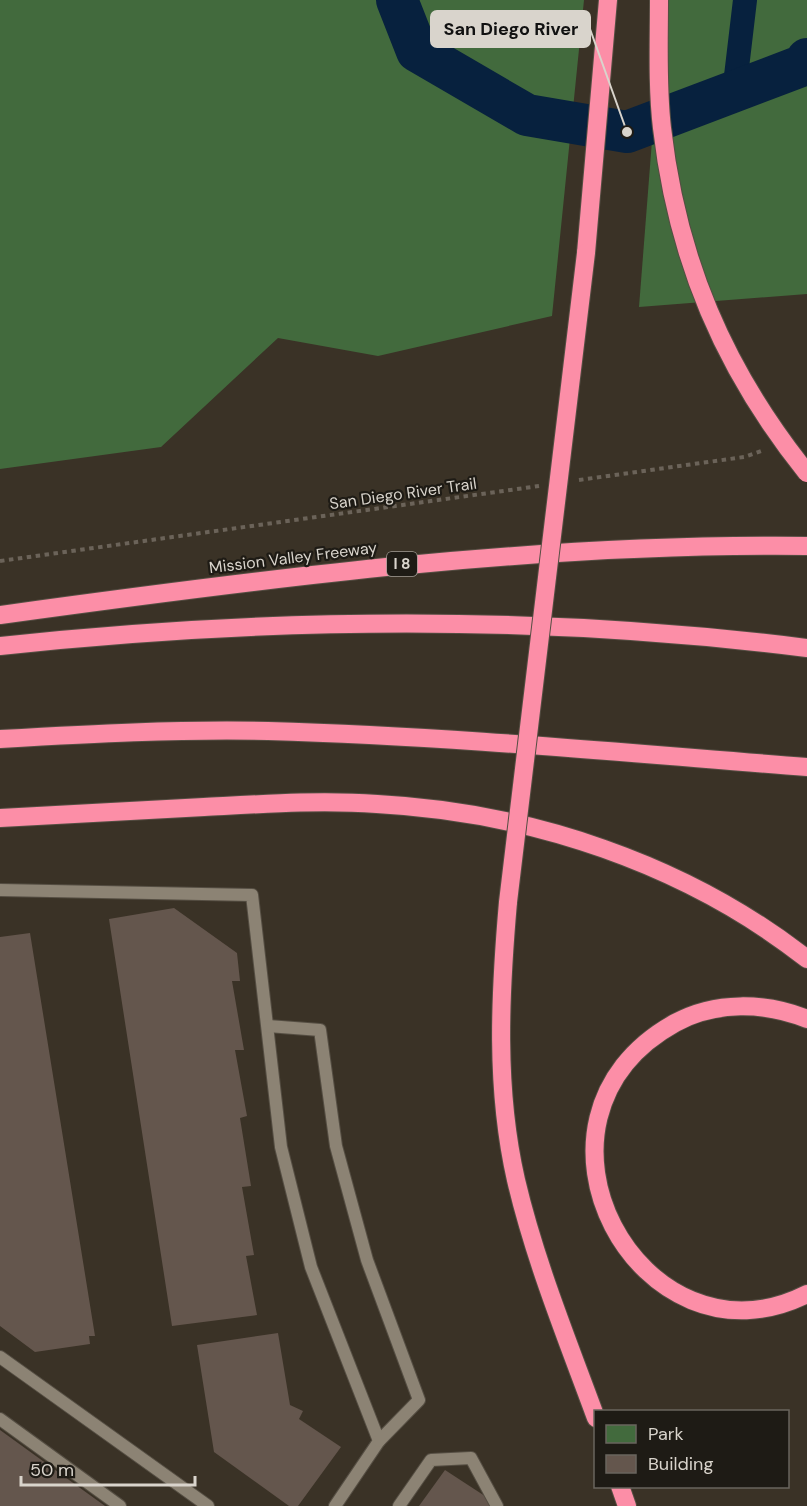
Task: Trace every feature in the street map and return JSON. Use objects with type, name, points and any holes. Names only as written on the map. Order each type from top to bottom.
[{"type":"highway","points":[[594,1412],[534,1246],[516,1178],[506,1121],[501,1061],[501,980],[508,902],[586,253],[608,0]]},
{"type":"highway","points":[[659,0],[662,126],[680,225],[696,279],[710,316],[742,381],[807,473]]},
{"type":"highway","name":"Mission Valley Freeway","points":[[0,615],[321,572],[450,560],[601,550],[807,546]]},
{"type":"highway","points":[[0,646],[225,626],[370,622],[507,624],[652,632],[807,648]]},
{"type":"highway","points":[[0,739],[118,733],[266,731],[519,745],[807,767]]},
{"type":"highway","points":[[0,818],[327,802],[385,804],[455,812],[528,826],[574,839],[652,869],[728,906],[807,959]]},
{"type":"highway","points":[[807,1019],[751,1006],[726,1006],[694,1014],[662,1030],[631,1056],[613,1083],[596,1123],[594,1147],[595,1172],[609,1222],[633,1258],[661,1284],[700,1303],[723,1307],[765,1307],[807,1294]]},
{"type":"highway","points":[[621,1488],[627,1506]]},
{"type":"lane","points":[[0,890],[252,895],[281,1147],[311,1267],[379,1441]]},
{"type":"lane","points":[[268,1026],[320,1030],[336,1146],[361,1237],[419,1400],[379,1441],[334,1506]]},
{"type":"lane","points":[[0,1357],[208,1506]]},
{"type":"lane","points":[[0,1419],[120,1506]]},
{"type":"lane","points":[[399,1506],[431,1460],[471,1458],[497,1506]]},
{"type":"path","points":[[578,480],[744,457],[765,450]]},
{"type":"path","name":"San Diego River Trail","points":[[0,561],[543,485]]},
{"type":"green space","points":[[0,0],[584,0],[552,316],[378,356],[278,338],[161,447],[0,469]]},
{"type":"green space","points":[[663,0],[807,0],[807,294],[639,307]]},
{"type":"building","points":[[174,908],[237,953],[240,981],[232,981],[244,1050],[235,1050],[247,1116],[240,1118],[251,1186],[242,1187],[254,1255],[246,1256],[257,1315],[172,1326],[109,919]]},
{"type":"building","points":[[30,933],[95,1336],[89,1336],[90,1344],[35,1352],[0,1326],[0,937]]},
{"type":"building","points":[[278,1333],[290,1405],[303,1411],[299,1419],[341,1447],[298,1506],[289,1506],[214,1452],[197,1345]]},
{"type":"building","points":[[0,1430],[87,1493],[105,1506],[0,1506]]},
{"type":"building","points":[[445,1470],[491,1500],[494,1506],[419,1506]]},
{"type":"waterway","points":[[397,0],[417,51],[527,115],[627,132],[804,65],[807,59]]},
{"type":"waterway","points":[[734,93],[745,0]]},
{"type":"place","name":"San Diego River","points":[[627,132]]}]
